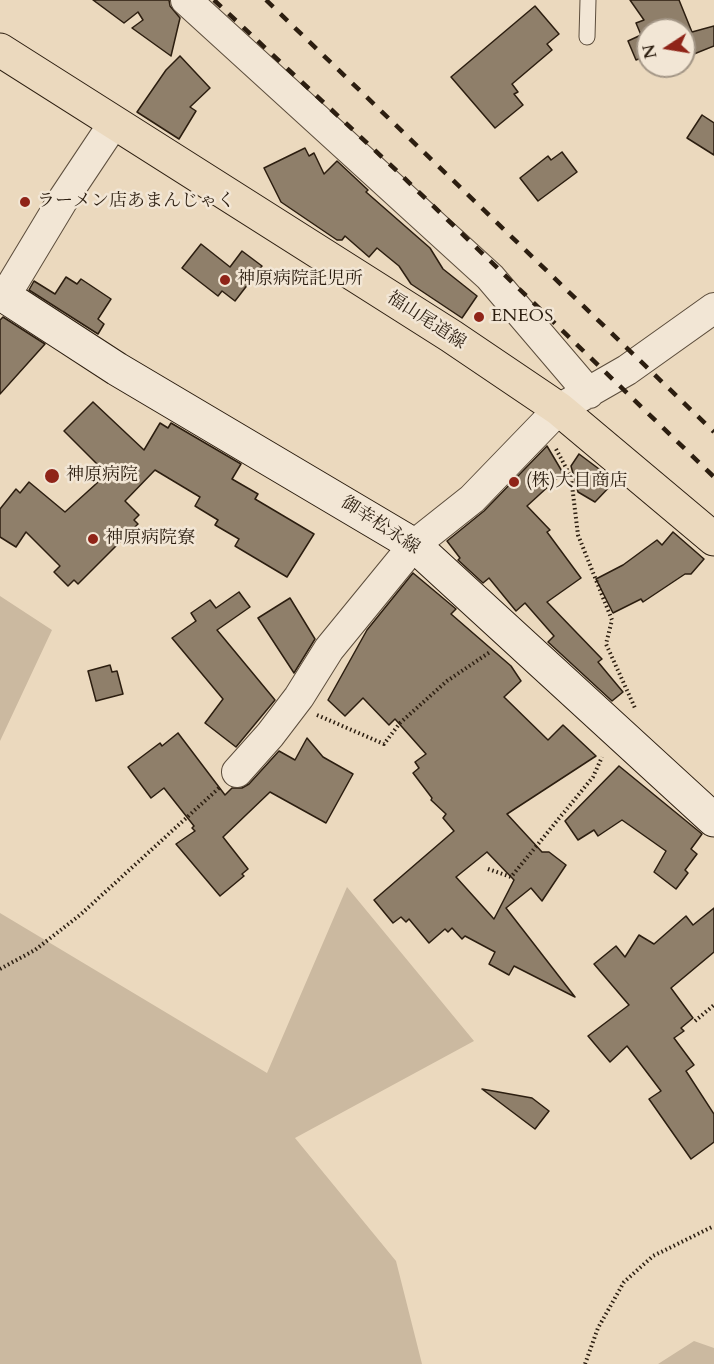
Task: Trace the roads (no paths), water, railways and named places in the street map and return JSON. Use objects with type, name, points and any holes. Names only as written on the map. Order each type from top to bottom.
[{"type":"main road","name":"福山尾道線","points":[[0,50],[451,336],[550,420],[714,539]]},
{"type":"main road","name":"御幸松永線","points":[[2,297],[117,369],[414,545],[515,635],[714,820]]},
{"type":"street","points":[[186,0],[490,277],[589,393]]},
{"type":"street","points":[[2,297],[114,123]]},
{"type":"street","points":[[237,772],[270,735],[299,697],[329,649],[414,545],[472,499],[550,420],[654,352],[714,308]]},
{"type":"lane","points":[[587,37],[588,0]]},
{"type":"railway","points":[[214,0],[397,171],[714,477]]},
{"type":"railway","points":[[266,0],[714,432]]},
{"type":"place","name":"ラーメン店あまんじゃく","points":[[25,202]]},
{"type":"place","name":"神原病院託児所","points":[[225,280]]},
{"type":"place","name":"ENEOS","points":[[479,317]]},
{"type":"place","name":"神原病院","points":[[52,476]]},
{"type":"place","name":"(株)大目商店","points":[[514,482]]},
{"type":"place","name":"神原病院寮","points":[[93,539]]}]
